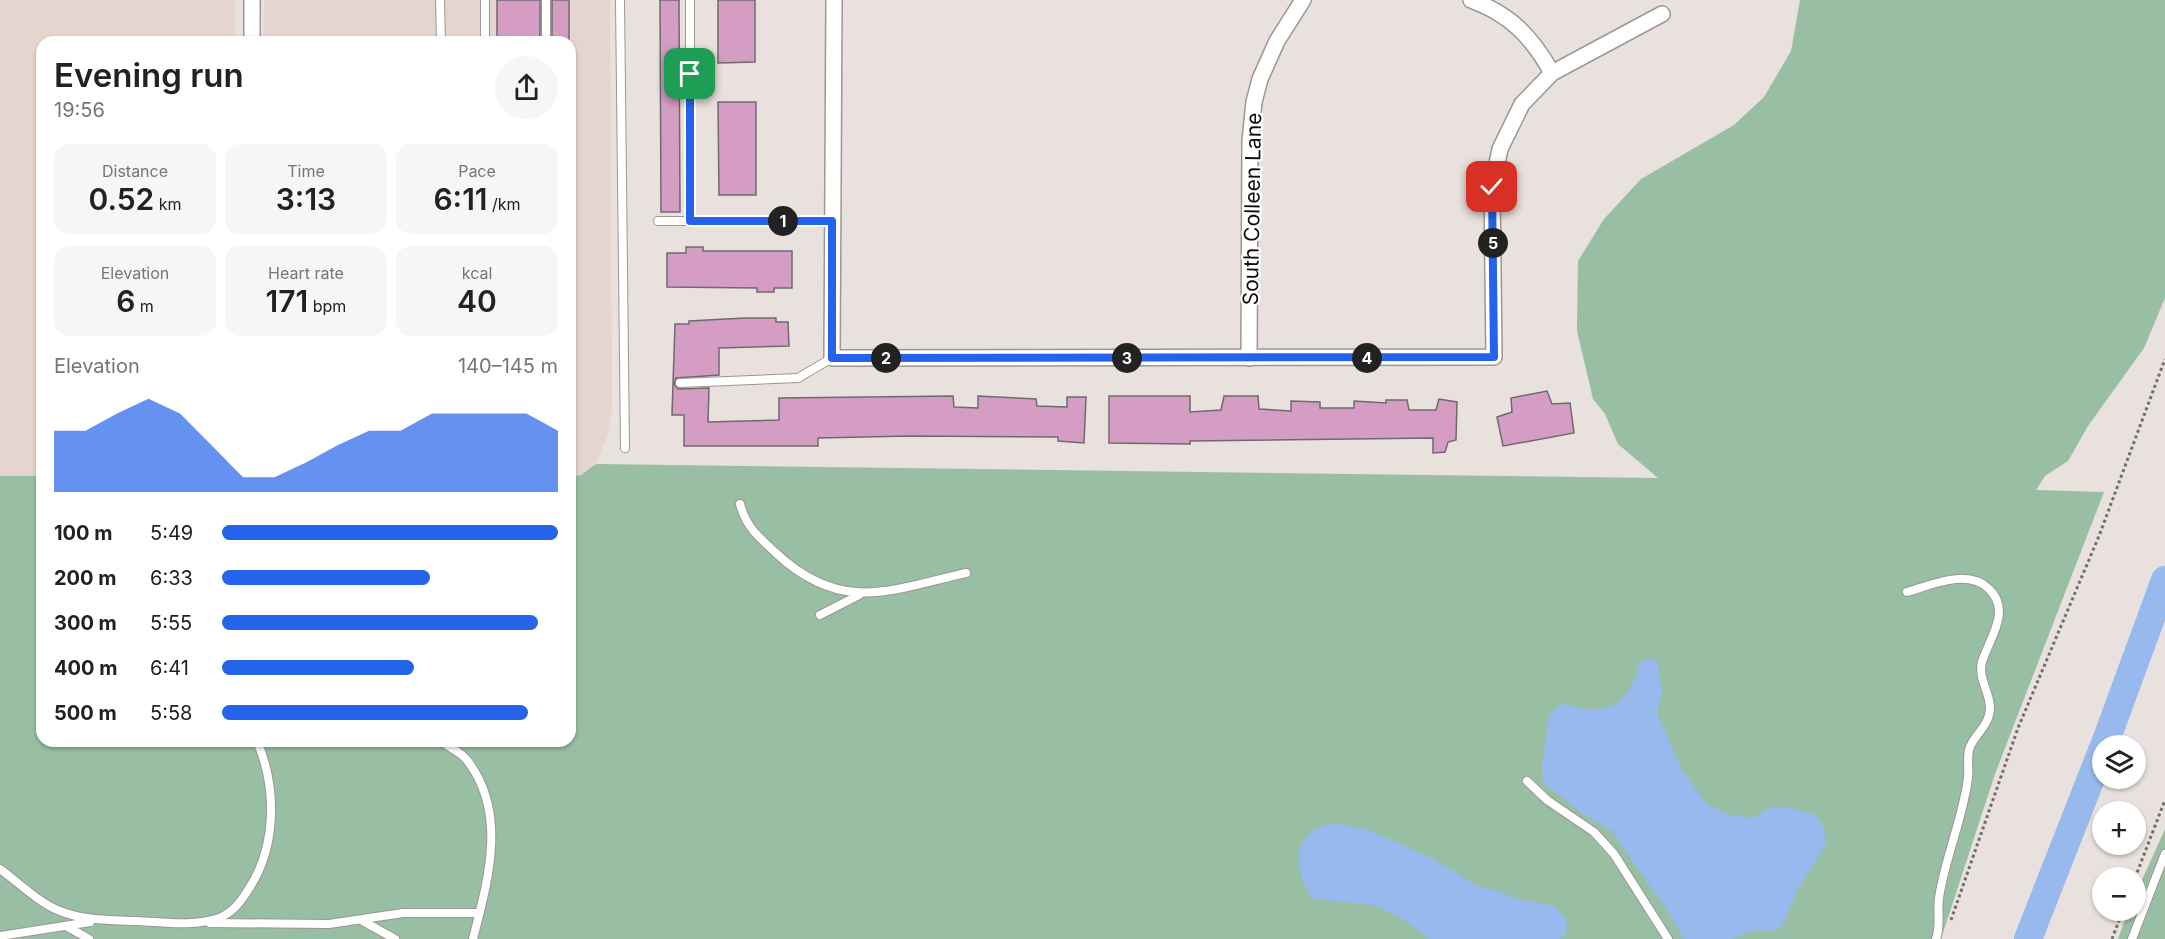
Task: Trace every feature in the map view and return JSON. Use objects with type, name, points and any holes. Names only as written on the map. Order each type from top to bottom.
[{"type":"street","points":[[252,0],[252,36]]},
{"type":"street","points":[[834,0],[832,358],[1494,357],[1494,167],[1500,149],[1522,104],[1552,73],[1662,14]]},
{"type":"street","name":"South Colleen Lane","points":[[1249,358],[1250,141],[1254,102],[1260,80],[1277,41],[1303,0]]},
{"type":"street","points":[[1471,0],[1493,8],[1515,23],[1539,51],[1552,73]]},
{"type":"lane","points":[[440,0],[441,36]]},
{"type":"lane","points":[[485,0],[485,36]]},
{"type":"lane","points":[[546,0],[546,36]]},
{"type":"lane","points":[[620,0],[625,448]]},
{"type":"lane","points":[[690,0],[690,221]]},
{"type":"lane","points":[[658,221],[832,221]]},
{"type":"lane","points":[[680,383],[798,378],[832,358]]},
{"type":"lane","points":[[740,504],[746,523],[796,572],[831,588],[859,595]]},
{"type":"lane","points":[[820,615],[859,595],[883,592],[966,573]]},
{"type":"lane","points":[[1906,592],[1963,578],[1979,582],[1990,589],[1998,607],[1999,621],[1981,669],[1991,706],[1989,716],[1971,743],[1968,753],[1968,778],[1939,899],[1937,936]]},
{"type":"lane","points":[[196,923],[220,917],[238,905],[259,875],[269,842],[272,813],[269,783],[259,747]]},
{"type":"lane","points":[[449,747],[465,758],[480,781],[490,811],[493,835],[472,939]]},
{"type":"lane","points":[[1527,781],[1547,800],[1594,832],[1614,854],[1668,939]]},
{"type":"lane","points":[[2132,939],[2165,854]]},
{"type":"lane","points":[[0,869],[57,911],[85,919],[329,924],[403,913],[479,913]]},
{"type":"lane","points":[[0,936],[103,920]]},
{"type":"lane","points":[[359,920],[395,939]]},
{"type":"lane","points":[[66,926],[89,939]]},
{"type":"path","points":[[1937,936],[1948,928],[1954,914],[2018,728],[2099,536],[2165,359]]},
{"type":"path","points":[[2139,867],[2165,800]]},
{"type":"path","points":[[2112,939],[2119,921]]},
{"type":"shaded area","points":[[0,0],[235,0],[235,36],[36,36],[36,476],[0,476]]},
{"type":"shaded area","points":[[264,0],[610,0],[612,410],[607,436],[596,464],[576,476],[576,36],[263,36]]},
{"type":"green space","points":[[1800,0],[2165,0],[2165,298],[2144,348],[2088,426],[2068,461],[2045,476],[2036,490],[2104,492],[1995,774],[1941,939],[0,939],[0,476],[36,476],[36,747],[576,747],[576,476],[596,464],[1658,478],[1618,444],[1605,414],[1593,399],[1577,331],[1578,261],[1604,219],[1641,179],[1734,125],[1764,97],[1791,51]]},
{"type":"green space","points":[[2165,829],[2165,939],[2118,939],[2124,921],[2146,921],[2146,871]]},
{"type":"water","points":[[1642,659],[1653,659],[1658,663],[1662,692],[1657,713],[1682,770],[1706,803],[1726,814],[1753,818],[1768,808],[1793,808],[1816,816],[1824,827],[1826,844],[1798,889],[1782,926],[1772,932],[1756,929],[1732,939],[1684,939],[1667,910],[1611,830],[1580,812],[1543,782],[1542,765],[1549,715],[1562,704],[1594,709],[1615,704],[1630,688]]},
{"type":"water","points":[[1333,823],[1369,830],[1433,859],[1479,887],[1497,890],[1517,899],[1554,906],[1567,921],[1566,935],[1559,939],[1429,939],[1402,918],[1374,905],[1313,899],[1301,876],[1299,853],[1309,834],[1319,827]]},
{"type":"building","points":[[497,0],[540,0],[540,36],[497,36]]},
{"type":"building","points":[[552,0],[569,0],[569,36],[552,36]]},
{"type":"building","points":[[660,0],[679,0],[680,212],[661,212]]},
{"type":"building","points":[[718,0],[755,0],[755,62],[718,63]]},
{"type":"building","points":[[718,102],[756,102],[756,195],[719,195]]},
{"type":"building","points":[[686,247],[703,247],[703,251],[792,251],[792,288],[774,288],[774,292],[757,292],[757,288],[667,287],[667,253],[686,253]]},
{"type":"building","points":[[745,318],[776,318],[776,322],[788,322],[789,346],[719,348],[719,375],[676,378],[674,384],[678,389],[709,388],[708,422],[779,420],[779,398],[953,396],[954,407],[978,408],[978,396],[1036,399],[1037,406],[1067,407],[1067,397],[1086,397],[1084,443],[1058,441],[1058,437],[910,436],[818,438],[818,446],[684,446],[684,415],[672,415],[675,324]]},
{"type":"building","points":[[1547,391],[1552,404],[1570,403],[1574,433],[1503,446],[1497,417],[1512,412],[1511,398]]},
{"type":"building","points":[[1109,396],[1190,396],[1190,412],[1221,410],[1224,396],[1258,396],[1259,409],[1291,411],[1291,401],[1320,402],[1320,408],[1354,408],[1354,401],[1386,403],[1386,400],[1407,400],[1409,410],[1436,410],[1439,399],[1457,402],[1456,440],[1448,442],[1445,452],[1433,453],[1433,438],[1190,441],[1190,444],[1109,443]]},
{"type":"waterway","points":[[2108,735],[2165,580]]},
{"type":"waterway","points":[[2028,939],[2092,776]]},
{"type":"route","points":[[690,74],[690,221],[832,221],[832,358],[1494,357],[1492,187]]}]
